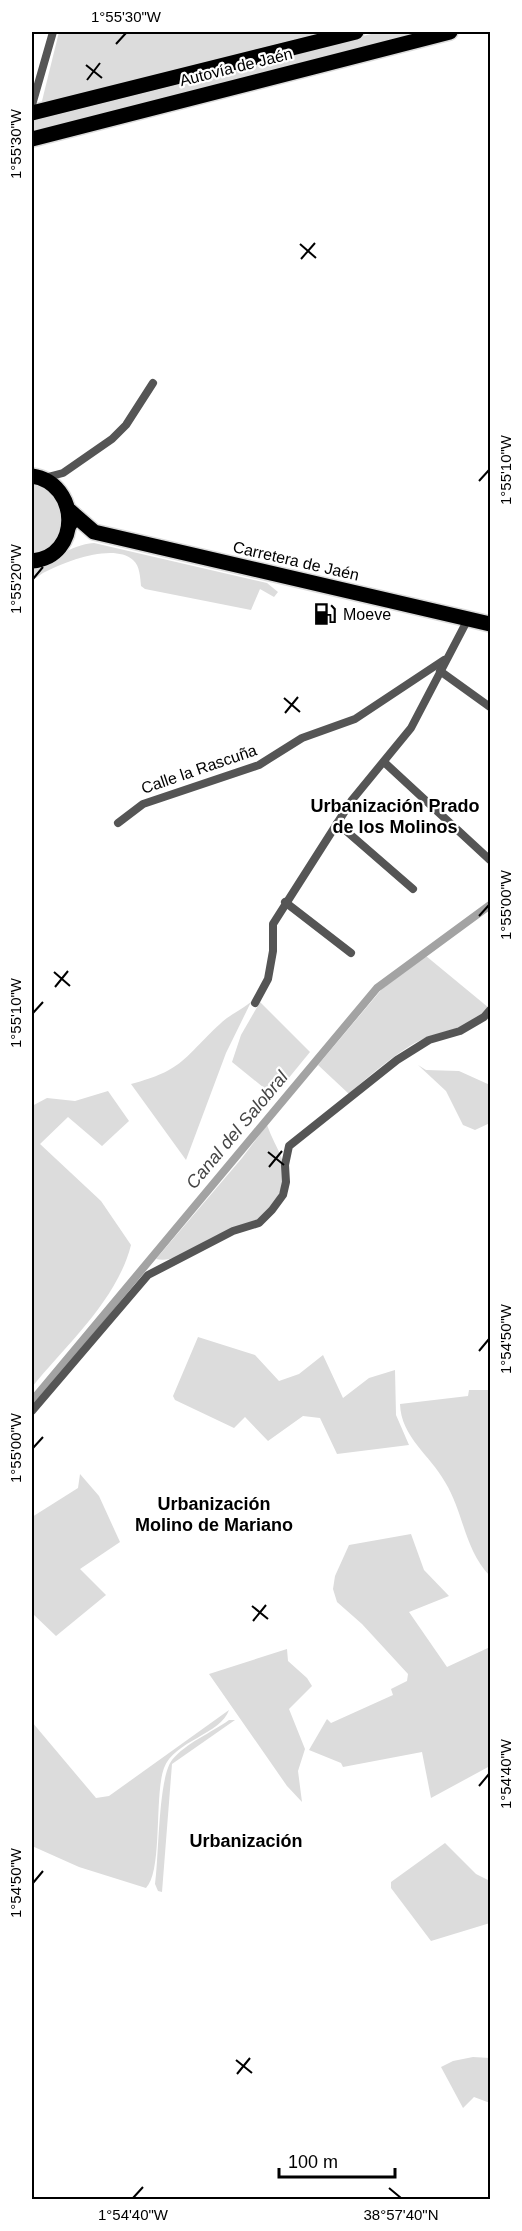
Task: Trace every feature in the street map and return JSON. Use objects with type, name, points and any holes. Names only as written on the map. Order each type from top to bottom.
[{"type":"highway","name":"Autovía de Jaén","points":[[32,113],[356,32]]},
{"type":"highway","name":"Autovía de Jaén","points":[[32,139],[450,32]]},
{"type":"highway","points":[[36,477],[62,493],[69,511],[69,530],[57,550]]},
{"type":"highway","name":"Carretera de Jaén","points":[[69,511],[94,532],[490,624]]},
{"type":"highway","points":[[32,561],[47,557],[71,539],[94,532]]},
{"type":"street","points":[[32,105],[53,32]]},
{"type":"street","points":[[36,477],[55,476],[112,439],[126,425],[153,383]]},
{"type":"street","points":[[62,493],[68,468]]},
{"type":"street","points":[[255,1003],[268,979],[273,951],[273,924],[285,902],[352,800],[411,728],[468,619]]},
{"type":"street","name":"Calle la Rascuña","points":[[118,823],[143,804],[259,765],[302,738],[355,719],[447,658]]},
{"type":"street","points":[[440,671],[490,707]]},
{"type":"street","points":[[384,762],[490,860]]},
{"type":"street","points":[[337,823],[413,889]]},
{"type":"street","points":[[285,902],[351,953]]},
{"type":"street","points":[[32,1411],[148,1275],[234,1231],[259,1223],[272,1210],[283,1195],[289,1146],[397,1060],[429,1040],[460,1032],[484,1017],[490,1010]]},
{"type":"shaded area","points":[[59,32],[330,32],[41,105]]},
{"type":"shaded area","points":[[379,32],[433,32],[32,133],[34,119]]},
{"type":"shaded area","points":[[32,483],[47,489],[57,499],[62,509],[63,519],[58,537],[42,552],[32,556]]},
{"type":"shaded area","points":[[94,543],[267,583],[278,592],[274,597],[260,589],[251,610],[145,589],[141,586],[135,562],[125,555],[114,553],[90,555],[45,572],[32,580],[32,569],[69,550]]},
{"type":"shaded area","points":[[426,956],[489,1008],[467,1025],[414,1043],[384,1064],[349,1094],[318,1065],[382,989]]},
{"type":"shaded area","points":[[251,1002],[226,1053],[186,1160],[131,1084],[173,1068],[224,1021]]},
{"type":"shaded area","points":[[260,1002],[310,1052],[274,1096],[232,1062],[241,1035]]},
{"type":"shaded area","points":[[418,1065],[426,1070],[459,1071],[490,1085],[490,1123],[475,1130],[463,1125],[446,1091]]},
{"type":"shaded area","points":[[108,1091],[129,1121],[102,1146],[68,1117],[40,1144],[101,1201],[131,1245],[115,1284],[103,1303],[32,1387],[32,1106],[47,1098],[75,1101]]},
{"type":"shaded area","points":[[267,1125],[284,1167],[280,1193],[271,1209],[259,1220],[217,1235],[185,1253],[171,1259],[156,1259],[242,1158]]},
{"type":"shaded area","points":[[198,1337],[255,1355],[279,1381],[299,1374],[323,1355],[343,1398],[369,1378],[395,1370],[396,1415],[409,1445],[337,1454],[320,1418],[303,1416],[268,1441],[245,1417],[234,1428],[175,1400],[173,1396]]},
{"type":"shaded area","points":[[469,1390],[490,1390],[490,1576],[469,1543],[445,1482],[405,1426],[400,1404],[468,1396]]},
{"type":"shaded area","points":[[80,1474],[99,1496],[120,1542],[80,1569],[106,1595],[56,1636],[32,1613],[32,1517],[78,1488]]},
{"type":"shaded area","points":[[411,1534],[424,1570],[449,1596],[409,1612],[447,1667],[490,1647],[490,1766],[431,1798],[422,1752],[343,1767],[341,1763],[309,1750],[327,1719],[331,1723],[393,1695],[391,1689],[407,1681],[408,1674],[362,1624],[337,1602],[333,1589],[335,1576],[349,1545]]},
{"type":"shaded area","points":[[287,1649],[288,1661],[307,1678],[312,1686],[289,1709],[305,1749],[298,1771],[302,1802],[287,1786],[209,1674]]},
{"type":"shaded area","points":[[229,1710],[217,1725],[177,1751],[164,1768],[159,1796],[155,1866],[146,1888],[79,1867],[32,1846],[32,1722],[96,1798],[109,1796]]},
{"type":"shaded area","points":[[229,1720],[235,1720],[172,1764],[162,1892],[158,1891],[155,1884],[167,1769],[184,1748]]},
{"type":"shaded area","points":[[445,1843],[476,1874],[490,1881],[490,1923],[431,1941],[391,1888],[391,1882]]},
{"type":"shaded area","points":[[473,2057],[490,2058],[490,2103],[474,2097],[463,2108],[441,2067],[453,2061]]},
{"type":"waterway","name":"Canal del Salobral","points":[[32,1401],[377,988],[490,905]]},
{"type":"place","name":"Moeve","points":[[325,614]]},
{"type":"district","name":"Urbanización Prado de los Molinos","points":[[395,816]]},
{"type":"district","name":"Urbanización Molino de Mariano","points":[[214,1514]]},
{"type":"district","name":"Urbanización","points":[[246,1841]]}]
